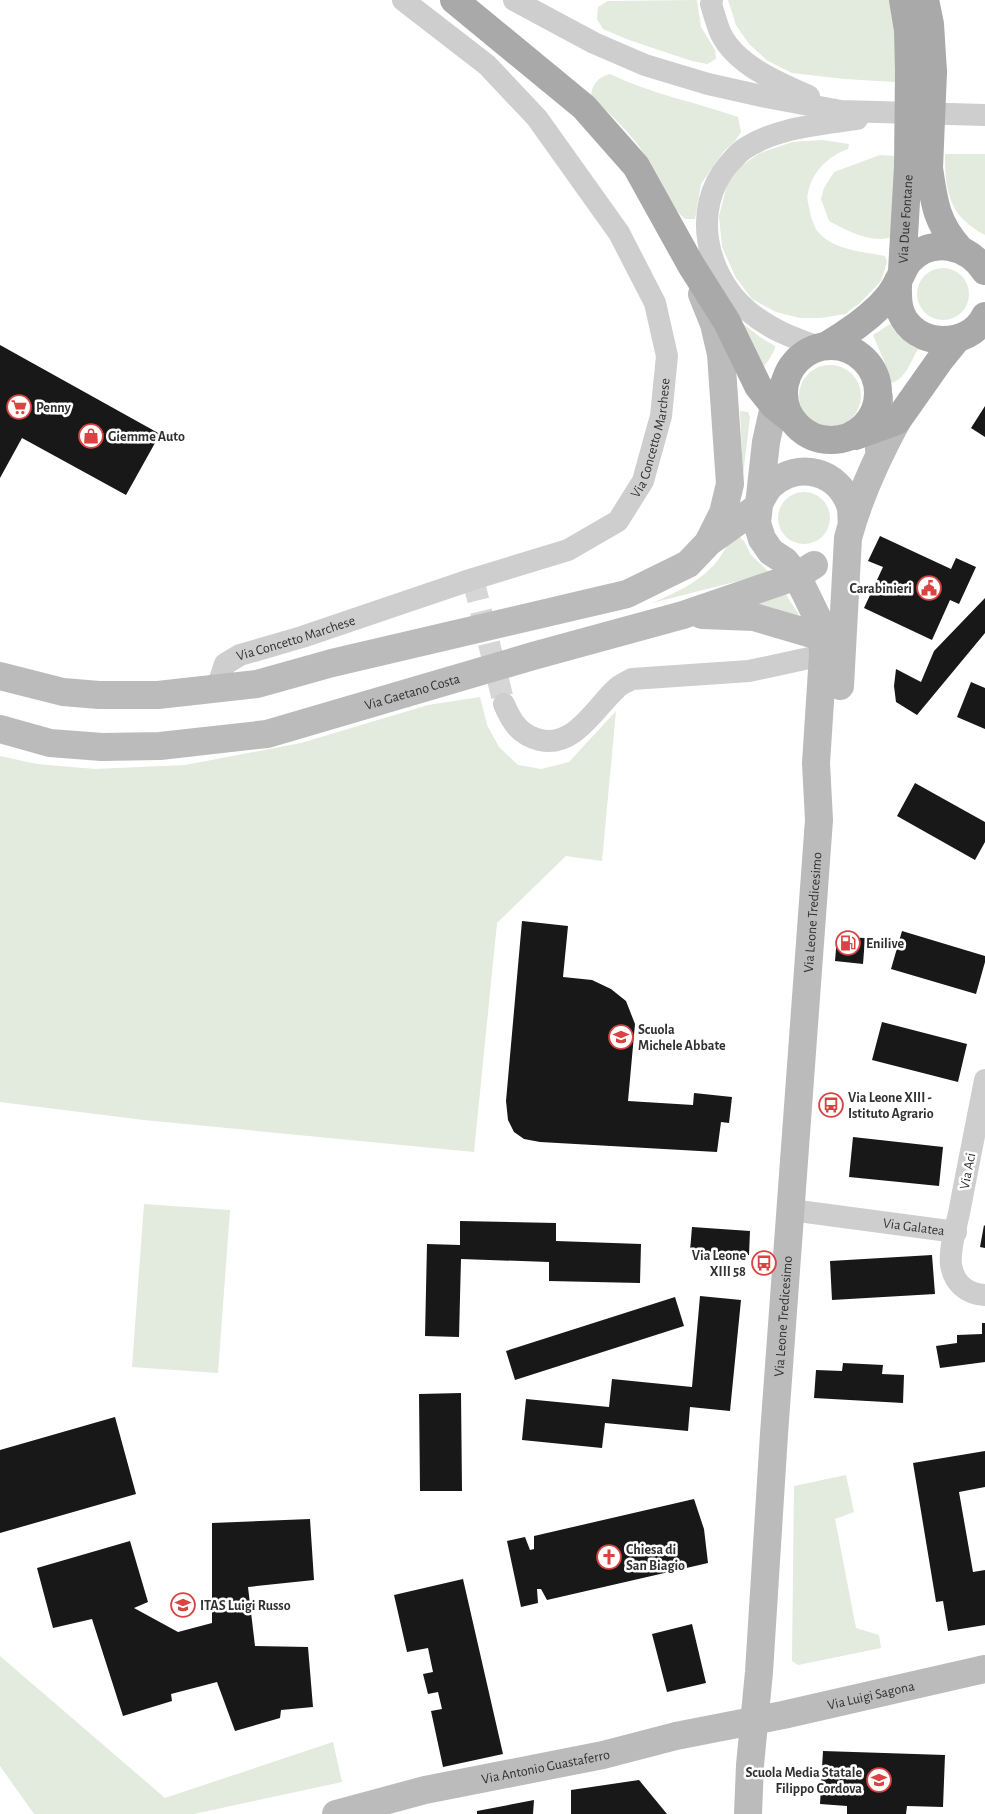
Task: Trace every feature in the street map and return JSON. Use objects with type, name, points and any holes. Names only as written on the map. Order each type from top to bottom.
[{"type":"main road","points":[[454,0],[584,107],[636,166],[691,265],[727,322],[758,386],[802,431],[815,438],[829,441],[885,434],[957,339],[971,332],[984,319]]},
{"type":"main road","points":[[903,0],[908,30],[921,72]]},
{"type":"main road","points":[[918,168],[921,72],[930,24],[925,0]]},
{"type":"main road","name":"Via Due Fontane","points":[[918,168],[948,235],[974,257]]},
{"type":"main road","name":"Via Due Fontane","points":[[918,168],[897,299],[902,314],[912,328],[925,337],[941,340],[957,339]]},
{"type":"main road","points":[[786,379],[798,359],[808,351],[823,346],[863,321],[882,305],[910,260],[920,252],[939,247],[974,257]]},
{"type":"main road","points":[[823,346],[844,347],[859,354],[870,366],[878,381],[879,398],[875,412],[868,424],[857,434],[844,439]]},
{"type":"street","name":"Via Concetto Marchese","points":[[217,688],[225,664],[240,655],[472,579],[568,550],[618,521],[643,481],[661,416],[667,356],[655,303],[619,233],[537,118],[487,65],[403,0]]},
{"type":"street","points":[[514,0],[594,43],[645,65],[708,84],[766,97],[842,110],[985,115]]},
{"type":"street","points":[[712,0],[711,4],[721,35],[741,60],[774,80],[842,110]]},
{"type":"street","points":[[823,346],[780,333],[767,325],[747,310],[727,286],[719,273],[708,246],[706,229],[709,200],[723,171],[742,150],[756,141],[785,131],[890,113]]},
{"type":"street","points":[[691,265],[714,324],[721,354],[730,484],[723,513],[709,542]]},
{"type":"street","points":[[786,379],[783,413],[766,442],[757,523],[762,539],[771,552],[798,568],[818,616],[823,646],[816,764],[819,820]]},
{"type":"street","points":[[798,568],[828,560],[839,550],[850,531],[885,434],[879,398]]},
{"type":"street","points":[[0,676],[63,692],[99,695],[158,695],[257,684],[332,663],[627,594],[688,564],[709,542],[760,503],[770,486],[783,476],[800,471],[817,472],[832,480],[844,491],[851,507],[834,766],[819,820]]},
{"type":"street","name":"Via Gaetano Costa","points":[[0,729],[50,743],[102,747],[160,746],[267,734],[533,656],[683,615],[798,568]]},
{"type":"street","points":[[683,615],[754,617],[823,646]]},
{"type":"street","points":[[504,704],[511,720],[528,737],[550,742],[574,733],[600,708],[616,688],[632,679],[749,671],[823,646]]},
{"type":"street","name":"Via Leone Tredicesimo","points":[[748,1814],[819,820]]},
{"type":"street","name":"Via Aci","points":[[956,1232],[985,1080]]},
{"type":"street","name":"Via Galatea","points":[[791,1210],[956,1232],[951,1264],[954,1274],[966,1290],[985,1295]]},
{"type":"street","name":"Via Luigi Sagona","points":[[756,1720],[985,1669]]},
{"type":"street","name":"Via Antonio Guastaferro","points":[[336,1814],[425,1790],[603,1755],[676,1736],[756,1720]]},
{"type":"shaded area","points":[[697,0],[701,27],[715,50],[716,59],[707,64],[692,61],[629,40],[603,29],[597,19],[598,7],[608,1]]},
{"type":"shaded area","points":[[728,0],[891,0],[897,45],[896,82],[792,73],[768,61],[749,44],[736,25]]},
{"type":"shaded area","points":[[610,74],[657,92],[738,117],[741,132],[735,141],[724,151],[701,184],[695,219],[685,219],[673,206],[646,157],[628,132],[591,97],[596,82]]},
{"type":"shaded area","points":[[822,140],[849,144],[848,149],[834,156],[822,166],[810,185],[807,200],[816,229],[825,239],[841,247],[885,256],[887,262],[881,281],[860,303],[845,314],[821,318],[800,318],[776,312],[752,299],[736,278],[722,247],[719,216],[727,185],[741,166],[760,153],[792,142]]},
{"type":"shaded area","points":[[945,154],[985,154],[985,235],[964,220],[952,202],[946,180]]},
{"type":"shaded area","points":[[880,155],[897,156],[894,236],[878,239],[852,233],[829,221],[821,199],[824,188],[834,172]]},
{"type":"shaded area","points":[[938,268],[948,268],[962,275],[969,289],[969,299],[962,313],[948,320],[938,320],[928,316],[921,309],[917,299],[917,289],[921,279],[928,272]]},
{"type":"shaded area","points":[[742,323],[775,346],[763,368]]},
{"type":"shaded area","points":[[890,324],[902,338],[918,349],[904,374],[891,383],[887,368],[873,335]]},
{"type":"shaded area","points":[[830,365],[842,367],[852,374],[859,384],[861,396],[859,408],[852,418],[842,425],[830,427],[818,425],[808,418],[801,408],[799,396],[801,384],[808,374],[818,367]]},
{"type":"shaded area","points":[[740,411],[748,412],[750,417],[743,475]]},
{"type":"shaded area","points":[[804,492],[818,496],[826,504],[830,518],[826,532],[818,540],[804,544],[790,540],[782,532],[778,518],[782,504],[790,496]]},
{"type":"shaded area","points":[[738,535],[744,541],[751,555],[770,573],[652,603],[677,592],[700,578],[714,565],[731,541]]},
{"type":"shaded area","points":[[784,592],[800,616],[762,605],[744,603]]},
{"type":"shaded area","points":[[480,697],[487,725],[499,747],[518,765],[541,769],[569,762],[616,711],[602,861],[566,856],[497,923],[474,1152],[144,1120],[0,1102],[0,756],[37,764],[95,769],[185,765],[301,743],[428,705]]},
{"type":"shaded area","points":[[144,1204],[230,1210],[218,1373],[132,1367]]},
{"type":"shaded area","points":[[846,1475],[854,1512],[835,1519],[856,1628],[879,1635],[881,1648],[798,1665],[792,1661],[794,1486]]},
{"type":"shaded area","points":[[0,1656],[165,1798],[333,1742],[342,1782],[194,1814],[34,1814],[0,1766]]},
{"type":"building","name":"Giemme Auto","points":[[0,345],[160,434],[126,495],[22,438],[0,478]]},
{"type":"building","points":[[985,406],[985,437],[971,428]]},
{"type":"building","points":[[880,536],[951,569],[956,558],[976,567],[959,604],[950,600],[932,640],[864,608],[883,567],[868,561]]},
{"type":"building","points":[[985,598],[985,633],[917,715],[896,702],[894,686],[896,669],[921,682],[934,651]]},
{"type":"building","points":[[971,682],[985,688],[985,729],[957,717]]},
{"type":"building","points":[[915,783],[985,822],[985,842],[975,860],[897,816]]},
{"type":"building","points":[[522,921],[568,926],[563,977],[592,980],[611,989],[626,1001],[635,1024],[628,1101],[693,1105],[694,1093],[732,1097],[729,1123],[721,1122],[717,1152],[540,1142],[524,1139],[514,1132],[508,1120],[506,1101]]},
{"type":"building","points":[[902,931],[985,956],[976,994],[891,969]]},
{"type":"building","points":[[837,937],[865,938],[863,964],[835,961]]},
{"type":"building","points":[[882,1022],[967,1044],[958,1082],[872,1060]]},
{"type":"building","points":[[853,1137],[943,1147],[939,1186],[849,1177]]},
{"type":"building","points":[[460,1221],[556,1223],[556,1241],[641,1244],[640,1283],[549,1281],[549,1262],[461,1259],[459,1337],[425,1336],[427,1244],[460,1245]]},
{"type":"building","points":[[985,1226],[985,1248],[980,1247]]},
{"type":"building","points":[[692,1227],[750,1231],[749,1255],[690,1251]]},
{"type":"building","points":[[932,1255],[935,1294],[832,1300],[830,1261]]},
{"type":"building","points":[[700,1296],[741,1300],[730,1411],[690,1407],[688,1431],[605,1423],[602,1448],[522,1440],[526,1399],[609,1407],[612,1379],[692,1387]]},
{"type":"building","points":[[675,1297],[684,1326],[515,1380],[506,1351]]},
{"type":"building","points":[[982,1323],[985,1323],[985,1362],[940,1368],[936,1346],[957,1343],[957,1335],[982,1334]]},
{"type":"building","points":[[843,1363],[883,1365],[882,1374],[904,1375],[903,1403],[814,1398],[816,1370],[842,1371]]},
{"type":"building","points":[[461,1393],[462,1491],[420,1491],[419,1394]]},
{"type":"building","points":[[115,1417],[136,1494],[0,1533],[0,1450]]},
{"type":"building","points":[[985,1451],[985,1487],[959,1492],[973,1572],[985,1570],[985,1625],[948,1631],[943,1601],[936,1602],[913,1463]]},
{"type":"building","name":"Chiesa di San Biagio","points":[[694,1499],[704,1529],[708,1563],[547,1600],[541,1589],[537,1589],[538,1603],[521,1607],[507,1541],[525,1537],[530,1550],[534,1549],[534,1536]]},
{"type":"building","points":[[310,1519],[314,1580],[248,1587],[255,1646],[308,1647],[313,1707],[281,1710],[280,1718],[235,1731],[217,1682],[171,1694],[172,1701],[123,1716],[92,1619],[53,1628],[37,1568],[130,1541],[148,1602],[134,1608],[178,1632],[212,1623],[212,1523]]},
{"type":"building","points":[[463,1579],[503,1754],[443,1767],[431,1711],[442,1709],[438,1692],[428,1694],[423,1674],[433,1672],[428,1648],[407,1652],[394,1595]]},
{"type":"building","points":[[692,1624],[706,1683],[667,1692],[652,1634]]},
{"type":"building","points":[[823,1751],[945,1755],[943,1807],[907,1806],[906,1814],[847,1814],[847,1806],[820,1804]]},
{"type":"building","points":[[639,1780],[667,1814],[571,1814],[571,1790]]},
{"type":"building","points":[[534,1800],[533,1814],[477,1814],[477,1811]]},
{"type":"tunnel","points":[[473,579],[504,704]]},
{"type":"place","name":"Penny","points":[[19,407]]},
{"type":"place","name":"Giemme Auto","points":[[91,436]]},
{"type":"place","name":"Carabinieri","points":[[929,588]]},
{"type":"place","name":"Enilive","points":[[848,943]]},
{"type":"place","name":"Scuola Michele Abbate","points":[[621,1037]]},
{"type":"place","name":"Via Leone XIII - Istituto Agrario","points":[[831,1105]]},
{"type":"place","name":"Via Leone XIII 58","points":[[764,1263]]},
{"type":"place","name":"Chiesa di San Biagio","points":[[609,1557]]},
{"type":"place","name":"ITAS Luigi Russo","points":[[183,1605]]},
{"type":"place","name":"Scuola Media Statale Filippo Cordova","points":[[879,1780]]}]
